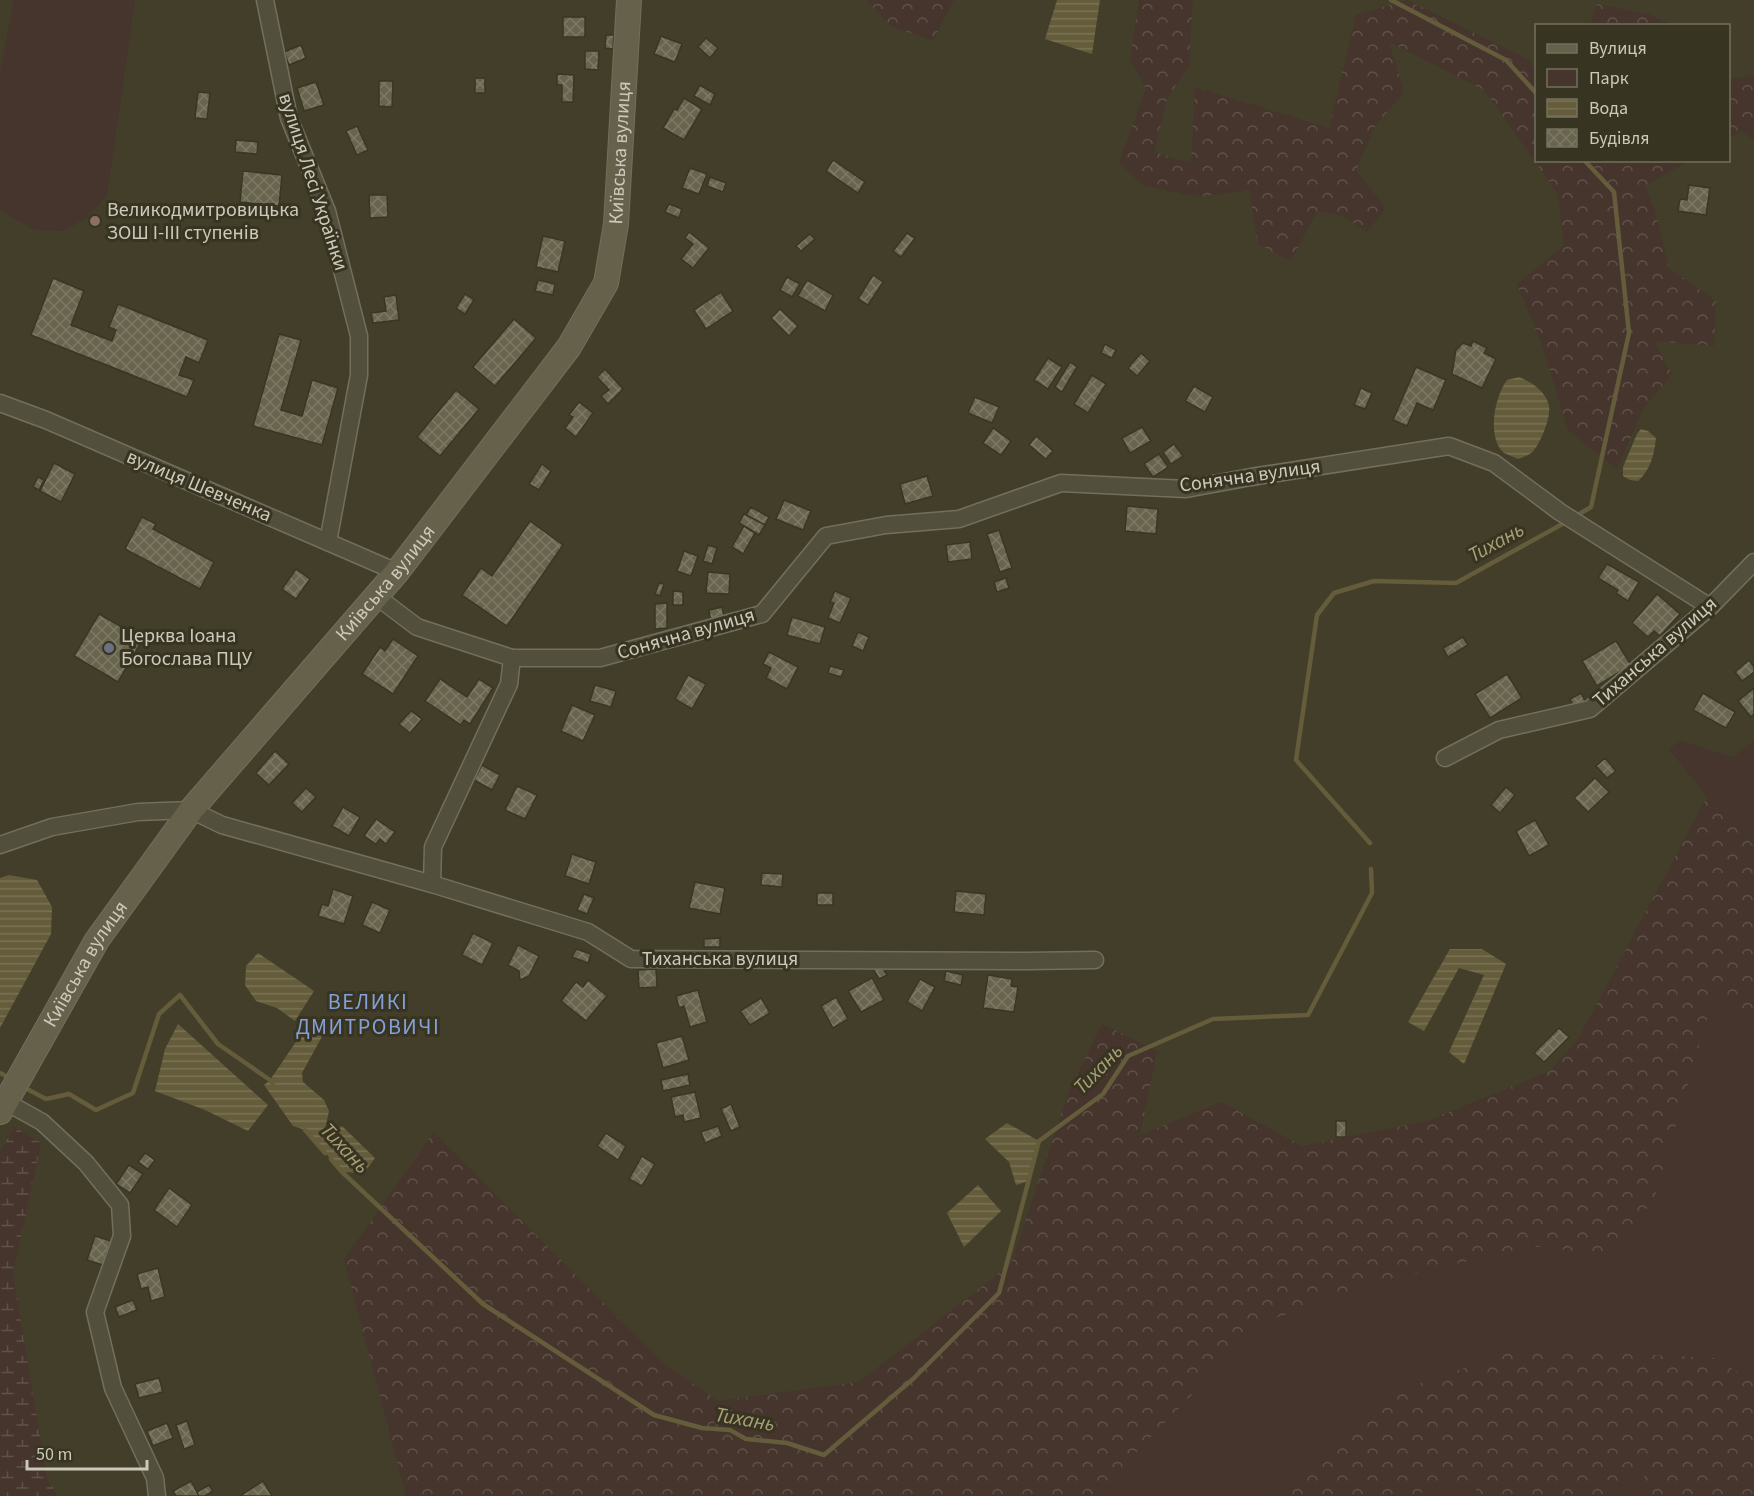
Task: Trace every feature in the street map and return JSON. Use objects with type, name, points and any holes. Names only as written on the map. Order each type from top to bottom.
[{"type":"main road","name":"Київська вулиця","points":[[3,1107],[97,940],[191,810],[397,572],[569,347],[606,283],[616,224],[629,0]]},
{"type":"street","name":"вулиця Лесі Українки","points":[[265,0],[289,118],[327,211],[359,336],[358,375],[328,542]]},
{"type":"street","name":"вулиця Шевченка","points":[[0,403],[46,420],[397,572]]},
{"type":"street","name":"Сонячна вулиця","points":[[376,596],[417,627],[512,658],[600,658],[762,614],[826,536],[886,525],[959,519],[1061,483],[1186,489],[1449,446],[1494,463],[1560,512],[1710,607]]},
{"type":"street","name":"Тиханська вулиця","points":[[1445,758],[1499,730],[1590,709],[1710,607],[1754,562]]},
{"type":"street","points":[[432,884],[433,847],[509,684],[512,658]]},
{"type":"street","points":[[0,845],[52,827],[138,812],[191,810]]},
{"type":"street","name":"Тиханська вулиця","points":[[191,810],[222,825],[432,884],[588,932],[631,959],[1095,960]]},
{"type":"street","points":[[3,1107],[42,1122],[86,1164],[120,1205],[122,1236],[95,1312],[112,1388],[155,1478],[158,1496]]},
{"type":"green space","points":[[14,0],[135,0],[107,195],[87,217],[64,231],[34,230],[2,211],[0,207],[0,73]]},
{"type":"green space","points":[[866,0],[954,0],[933,41],[891,26]]},
{"type":"green space","points":[[1139,0],[1193,0],[1189,65],[1167,99],[1154,152],[1191,163],[1195,87],[1329,128],[1356,15],[1407,0],[1528,59],[1535,70],[1535,162],[1484,90],[1389,42],[1404,92],[1374,128],[1356,171],[1386,208],[1367,232],[1343,216],[1317,211],[1291,261],[1258,244],[1249,190],[1197,197],[1143,185],[1119,163],[1146,88],[1130,60]]},
{"type":"green space","points":[[1597,4],[1648,14],[1671,24],[1590,24]]},
{"type":"green space","points":[[1754,76],[1754,140],[1741,131],[1730,137],[1730,79]]},
{"type":"green space","points":[[1535,162],[1687,162],[1645,186],[1655,210],[1669,268],[1716,301],[1714,346],[1654,341],[1672,374],[1644,407],[1617,469],[1568,430],[1542,345],[1517,284],[1564,246],[1558,194]]},
{"type":"green space","points":[[1680,741],[1733,757],[1754,741],[1754,846],[1707,797],[1669,749]]},
{"type":"green space","points":[[1707,797],[1754,846],[1754,1032],[1716,988],[1654,1200],[1608,1255],[1531,1246],[1360,1287],[1257,1325],[1094,1496],[406,1496],[344,1259],[434,1132],[663,1363],[718,1401],[859,1382],[1011,1264],[1069,1091],[1102,1024],[1157,1051],[1140,1135],[1221,1102],[1302,1146],[1427,1121],[1550,1071],[1578,1039]]},
{"type":"green space","points":[[1716,988],[1754,1032],[1754,1384],[1717,1358],[1519,1349],[1413,1386],[1357,1423],[1295,1484],[1268,1496],[1094,1496],[1257,1325],[1360,1287],[1531,1246],[1608,1255],[1654,1199]]},
{"type":"green space","points":[[14,1127],[41,1143],[13,1274],[47,1478],[58,1496],[0,1496],[0,1153]]},
{"type":"green space","points":[[1519,1349],[1717,1358],[1754,1384],[1754,1496],[1646,1496],[1643,1467],[1615,1496],[1477,1496],[1476,1487],[1441,1487],[1409,1496],[1268,1496],[1295,1484],[1357,1423],[1413,1386]]},
{"type":"green space","points":[[1644,1467],[1646,1496],[1615,1496]]},
{"type":"green space","points":[[1441,1487],[1476,1487],[1477,1496],[1409,1496]]},
{"type":"water","points":[[1057,0],[1100,0],[1092,54],[1045,39]]},
{"type":"water","points":[[1519,377],[1533,384],[1545,396],[1549,411],[1545,429],[1537,446],[1527,456],[1518,459],[1504,453],[1498,446],[1494,416],[1499,396],[1507,380]]},
{"type":"water","points":[[1641,429],[1648,431],[1656,438],[1654,450],[1649,467],[1638,481],[1630,480],[1623,476],[1623,467]]},
{"type":"water","points":[[9,875],[37,880],[52,907],[51,934],[0,1028],[0,878]]},
{"type":"water","points":[[1450,949],[1482,949],[1506,964],[1464,1064],[1449,1052],[1484,975],[1459,968],[1424,1031],[1408,1022]]},
{"type":"water","points":[[258,953],[314,991],[295,1021],[277,1008],[256,1001],[245,985],[246,966]]},
{"type":"water","points":[[178,1024],[268,1105],[248,1131],[205,1110],[155,1091],[165,1049]]},
{"type":"water","points":[[318,1024],[324,1033],[302,1073],[303,1082],[324,1100],[329,1111],[325,1129],[331,1133],[342,1126],[375,1158],[364,1173],[342,1172],[305,1130],[293,1126],[264,1085],[270,1080],[306,1027]]},
{"type":"water","points":[[1007,1123],[1039,1141],[1029,1181],[1016,1185],[1009,1162],[985,1139]]},
{"type":"water","points":[[978,1185],[1001,1211],[964,1247],[947,1213]]},
{"type":"building","points":[[563,17],[585,17],[585,37],[563,37]]},
{"type":"building","points":[[606,35],[614,35],[613,49],[605,48]]},
{"type":"building","points":[[661,36],[682,44],[675,62],[654,54]]},
{"type":"building","points":[[706,38],[718,48],[710,58],[698,47]]},
{"type":"building","points":[[301,45],[306,58],[289,65],[284,52]]},
{"type":"building","points":[[585,51],[599,51],[598,70],[585,69]]},
{"type":"building","points":[[557,74],[574,75],[573,102],[562,102],[562,85],[557,85]]},
{"type":"building","points":[[475,78],[485,78],[485,93],[475,93]]},
{"type":"building","points":[[379,81],[393,81],[392,107],[379,106]]},
{"type":"building","points":[[316,82],[324,105],[304,111],[297,88]]},
{"type":"building","points":[[700,85],[715,94],[710,105],[694,96]]},
{"type":"building","points":[[198,92],[210,93],[207,119],[195,118]]},
{"type":"building","points":[[684,98],[702,109],[684,140],[663,128],[674,109],[677,110]]},
{"type":"building","points":[[357,126],[368,150],[357,155],[346,131]]},
{"type":"building","points":[[236,140],[258,142],[257,154],[235,152]]},
{"type":"building","points":[[833,160],[865,182],[858,193],[826,171]]},
{"type":"building","points":[[690,168],[707,174],[699,194],[682,188]]},
{"type":"building","points":[[243,171],[282,175],[279,206],[240,202]]},
{"type":"building","points":[[710,177],[726,183],[723,192],[707,186]]},
{"type":"building","points":[[1689,185],[1710,188],[1706,215],[1678,211],[1680,199],[1687,200]]},
{"type":"building","points":[[369,195],[387,195],[388,217],[370,218]]},
{"type":"building","points":[[669,204],[682,209],[679,218],[665,212]]},
{"type":"building","points":[[689,232],[709,248],[693,268],[681,259],[693,244],[685,238]]},
{"type":"building","points":[[907,233],[915,238],[901,257],[893,251]]},
{"type":"building","points":[[810,234],[815,239],[801,251],[796,246]]},
{"type":"building","points":[[543,236],[565,241],[558,272],[536,267]]},
{"type":"building","points":[[873,275],[883,282],[868,305],[858,299]]},
{"type":"building","points":[[787,277],[800,284],[792,297],[780,290]]},
{"type":"building","points":[[53,278],[84,291],[71,325],[112,341],[116,330],[109,327],[118,304],[208,340],[199,363],[186,357],[179,375],[194,380],[187,397],[31,335]]},
{"type":"building","points":[[538,280],[555,284],[553,295],[535,291]]},
{"type":"building","points":[[807,280],[833,295],[825,311],[798,296]]},
{"type":"building","points":[[721,292],[733,311],[706,329],[694,310]]},
{"type":"building","points":[[465,294],[474,300],[465,314],[456,308]]},
{"type":"building","points":[[396,295],[399,320],[373,323],[371,313],[386,311],[384,297]]},
{"type":"building","points":[[780,309],[798,326],[789,336],[771,318]]},
{"type":"building","points":[[514,319],[536,338],[495,386],[473,367]]},
{"type":"building","points":[[279,334],[301,340],[281,410],[302,416],[312,380],[338,388],[322,445],[253,426]]},
{"type":"building","points":[[1473,341],[1487,348],[1484,353],[1496,359],[1482,388],[1452,374],[1456,350],[1463,343],[1471,346]]},
{"type":"building","points":[[1105,344],[1116,350],[1112,358],[1101,353]]},
{"type":"building","points":[[1141,353],[1150,361],[1137,376],[1128,368]]},
{"type":"building","points":[[1048,358],[1062,367],[1048,389],[1034,380]]},
{"type":"building","points":[[1070,362],[1077,367],[1062,392],[1055,387]]},
{"type":"building","points":[[1416,367],[1446,380],[1433,410],[1417,403],[1407,426],[1393,420]]},
{"type":"building","points":[[605,369],[623,389],[608,404],[601,396],[609,390],[597,377]]},
{"type":"building","points":[[1092,375],[1106,384],[1088,413],[1074,404]]},
{"type":"building","points":[[1194,386],[1213,397],[1205,412],[1185,401]]},
{"type":"building","points":[[1361,388],[1372,393],[1365,409],[1354,405]]},
{"type":"building","points":[[456,390],[479,409],[440,456],[417,437]]},
{"type":"building","points":[[975,397],[999,407],[992,423],[968,413]]},
{"type":"building","points":[[579,402],[593,413],[576,437],[565,428],[573,417],[569,415]]},
{"type":"building","points":[[1142,427],[1151,441],[1130,453],[1122,438]]},
{"type":"building","points":[[993,428],[1011,441],[1001,455],[983,443]]},
{"type":"building","points":[[1036,436],[1053,451],[1046,459],[1029,445]]},
{"type":"building","points":[[1174,444],[1183,456],[1171,464],[1163,452]]},
{"type":"building","points":[[1159,454],[1168,467],[1153,477],[1144,464]]},
{"type":"building","points":[[54,463],[75,474],[61,502],[40,491]]},
{"type":"building","points":[[542,464],[551,471],[539,490],[529,484]]},
{"type":"building","points":[[927,476],[933,496],[905,504],[900,484]]},
{"type":"building","points":[[38,477],[44,480],[39,490],[33,487]]},
{"type":"building","points":[[784,500],[811,511],[803,530],[776,519]]},
{"type":"building","points":[[1127,506],[1158,509],[1156,534],[1125,531]]},
{"type":"building","points":[[751,507],[769,517],[765,525],[746,515]]},
{"type":"building","points":[[744,514],[765,525],[759,535],[739,523]]},
{"type":"building","points":[[142,517],[156,524],[153,529],[214,562],[200,589],[125,549]]},
{"type":"building","points":[[530,521],[563,545],[507,626],[462,595],[481,568],[492,576]]},
{"type":"building","points":[[744,526],[755,533],[743,554],[732,547]]},
{"type":"building","points":[[999,530],[1012,568],[1000,572],[987,534]]},
{"type":"building","points":[[970,542],[972,559],[948,562],[946,545]]},
{"type":"building","points":[[708,545],[717,548],[712,564],[703,561]]},
{"type":"building","points":[[684,551],[698,556],[691,576],[677,571]]},
{"type":"building","points":[[1607,564],[1639,582],[1628,601],[1616,593],[1618,590],[1598,578]]},
{"type":"building","points":[[296,569],[310,579],[296,599],[282,589]]},
{"type":"building","points":[[708,572],[730,574],[729,594],[706,593]]},
{"type":"building","points":[[1006,578],[1009,588],[997,592],[994,582]]},
{"type":"building","points":[[659,583],[664,584],[660,596],[655,594]]},
{"type":"building","points":[[673,591],[683,592],[683,605],[673,605]]},
{"type":"building","points":[[835,591],[851,598],[840,623],[828,618],[834,603],[830,602]]},
{"type":"building","points":[[1657,594],[1680,614],[1660,636],[1654,631],[1648,637],[1632,623]]},
{"type":"building","points":[[667,603],[667,628],[655,629],[655,604]]},
{"type":"building","points":[[722,607],[725,621],[711,624],[709,610]]},
{"type":"building","name":"Церква Іоана Богослава ПЦУ","points":[[99,614],[143,639],[118,682],[74,656]]},
{"type":"building","points":[[792,617],[825,627],[820,644],[787,635]]},
{"type":"building","points":[[858,632],[869,637],[863,651],[852,646]]},
{"type":"building","points":[[1463,637],[1468,645],[1448,657],[1443,648]]},
{"type":"building","points":[[393,639],[418,656],[393,694],[362,674],[380,647],[385,651]]},
{"type":"building","points":[[1616,641],[1631,665],[1597,686],[1582,661]]},
{"type":"building","points":[[769,652],[798,667],[787,689],[766,678],[771,668],[763,664]]},
{"type":"building","points":[[1749,660],[1754,667],[1754,672],[1742,681],[1735,672]]},
{"type":"building","points":[[830,666],[844,670],[841,677],[828,673]]},
{"type":"building","points":[[1507,674],[1522,698],[1490,718],[1475,694]]},
{"type":"building","points":[[688,675],[706,684],[692,709],[675,699]]},
{"type":"building","points":[[440,679],[467,697],[479,679],[493,688],[470,724],[464,720],[461,725],[425,701]]},
{"type":"building","points":[[595,685],[616,691],[611,707],[590,701]]},
{"type":"building","points":[[1754,688],[1754,714],[1751,717],[1738,701]]},
{"type":"building","points":[[1581,693],[1586,703],[1575,709],[1570,699]]},
{"type":"building","points":[[1703,693],[1735,712],[1726,728],[1693,710]]},
{"type":"building","points":[[572,705],[595,715],[583,741],[561,731]]},
{"type":"building","points":[[411,711],[422,719],[410,733],[399,724]]},
{"type":"building","points":[[275,751],[289,764],[269,785],[256,773]]},
{"type":"building","points":[[1605,758],[1616,771],[1607,778],[1596,766]]},
{"type":"building","points":[[482,765],[500,775],[492,790],[474,780]]},
{"type":"building","points":[[1595,778],[1609,792],[1588,812],[1574,798]]},
{"type":"building","points":[[517,786],[537,795],[525,819],[505,810]]},
{"type":"building","points":[[1506,787],[1515,795],[1500,813],[1491,805]]},
{"type":"building","points":[[306,788],[316,797],[302,812],[292,803]]},
{"type":"building","points":[[343,807],[360,817],[349,836],[332,826]]},
{"type":"building","points":[[376,819],[395,832],[386,844],[380,839],[376,844],[364,836]]},
{"type":"building","points":[[1535,820],[1549,845],[1529,856],[1516,831]]},
{"type":"building","points":[[572,854],[596,862],[589,884],[565,876]]},
{"type":"building","points":[[762,873],[783,874],[782,887],[761,885]]},
{"type":"building","points":[[695,882],[725,888],[720,914],[689,908]]},
{"type":"building","points":[[333,889],[353,896],[344,924],[318,916],[322,904],[328,906]]},
{"type":"building","points":[[956,891],[986,894],[984,915],[954,912]]},
{"type":"building","points":[[817,893],[833,893],[833,905],[817,905]]},
{"type":"building","points":[[584,894],[594,898],[587,914],[577,910]]},
{"type":"building","points":[[372,902],[390,910],[380,933],[362,925]]},
{"type":"building","points":[[473,933],[493,943],[482,965],[462,955]]},
{"type":"building","points":[[720,938],[720,947],[704,947],[704,939]]},
{"type":"building","points":[[518,945],[539,956],[529,976],[520,980],[519,971],[508,965]]},
{"type":"building","points":[[576,949],[591,954],[588,963],[572,957]]},
{"type":"building","points":[[880,963],[887,975],[879,979],[872,967]]},
{"type":"building","points":[[656,969],[657,987],[639,988],[638,970]]},
{"type":"building","points":[[946,971],[963,975],[961,985],[944,981]]},
{"type":"building","points":[[988,975],[1012,979],[1011,986],[1018,987],[1014,1012],[983,1008]]},
{"type":"building","points":[[872,978],[884,1000],[861,1012],[848,991]]},
{"type":"building","points":[[920,979],[935,987],[922,1011],[907,1002]]},
{"type":"building","points":[[588,980],[607,996],[586,1021],[561,1001],[576,982],[583,987]]},
{"type":"building","points":[[698,990],[707,1022],[690,1027],[684,1006],[679,1008],[676,996]]},
{"type":"building","points":[[836,997],[848,1019],[833,1028],[821,1006]]},
{"type":"building","points":[[761,998],[770,1013],[750,1025],[740,1011]]},
{"type":"building","points":[[1559,1028],[1569,1037],[1544,1062],[1534,1053]]},
{"type":"building","points":[[682,1036],[689,1060],[663,1068],[656,1043]]},
{"type":"building","points":[[688,1074],[690,1085],[663,1091],[661,1080]]},
{"type":"building","points":[[695,1092],[701,1118],[684,1122],[683,1115],[675,1117],[671,1097]]},
{"type":"building","points":[[731,1104],[740,1127],[731,1131],[721,1109]]},
{"type":"building","points":[[1336,1121],[1346,1121],[1346,1137],[1336,1137]]},
{"type":"building","points":[[718,1126],[722,1136],[705,1143],[701,1132]]},
{"type":"building","points":[[606,1133],[626,1146],[618,1160],[597,1146]]},
{"type":"building","points":[[145,1153],[155,1160],[148,1169],[138,1162]]},
{"type":"building","points":[[642,1156],[655,1164],[642,1186],[629,1179]]},
{"type":"building","points":[[129,1165],[143,1174],[130,1193],[116,1184]]},
{"type":"building","points":[[169,1188],[192,1205],[177,1227],[154,1210]]},
{"type":"building","points":[[95,1236],[111,1241],[103,1265],[87,1260]]},
{"type":"building","points":[[158,1268],[165,1297],[151,1301],[148,1287],[141,1289],[137,1274]]},
{"type":"building","points":[[133,1300],[137,1310],[119,1317],[115,1307]]},
{"type":"building","points":[[159,1378],[163,1392],[139,1398],[135,1384]]},
{"type":"building","points":[[187,1421],[195,1445],[184,1449],[176,1425]]},
{"type":"building","points":[[167,1423],[173,1438],[153,1446],[147,1431]]},
{"type":"building","points":[[191,1481],[199,1496],[176,1496],[173,1491]]},
{"type":"building","points":[[263,1481],[272,1496],[240,1496]]},
{"type":"building","points":[[209,1485],[213,1491],[205,1496],[199,1496],[197,1492]]},
{"type":"waterway","name":"Тихань","points":[[1391,0],[1506,60],[1535,92]]},
{"type":"waterway","name":"Тихань","points":[[1576,516],[1591,507],[1629,333],[1614,192],[1586,162]]},
{"type":"waterway","name":"Тихань","points":[[1370,843],[1296,760],[1317,615],[1334,593],[1374,581],[1456,583],[1566,522]]},
{"type":"waterway","name":"Тихань","points":[[331,1159],[342,1172],[483,1304],[654,1415],[702,1428],[730,1430],[746,1439],[787,1443],[824,1455],[913,1379],[999,1293],[1039,1141],[1103,1094],[1128,1056],[1213,1019],[1308,1015],[1372,893],[1371,869]]},
{"type":"waterway","name":"Тихань","points":[[29,1090],[46,1099],[69,1094],[96,1110],[133,1093],[159,1014],[180,995],[218,1044],[273,1084]]},
{"type":"waterway","name":"Тихань","points":[[0,1073],[4,1075]]},
{"type":"waterway","name":"Тихань","points":[[305,1130],[325,1153]]},
{"type":"place","name":"Великодмитровицька ЗОШ І-ІІІ ступенів","points":[[95,221]]},
{"type":"place","name":"Церква Іоана Богослава ПЦУ","points":[[109,648]]},
{"type":"district","name":"ВЕЛИКІ ДМИТРОВИЧІ","points":[[368,1014]]}]
